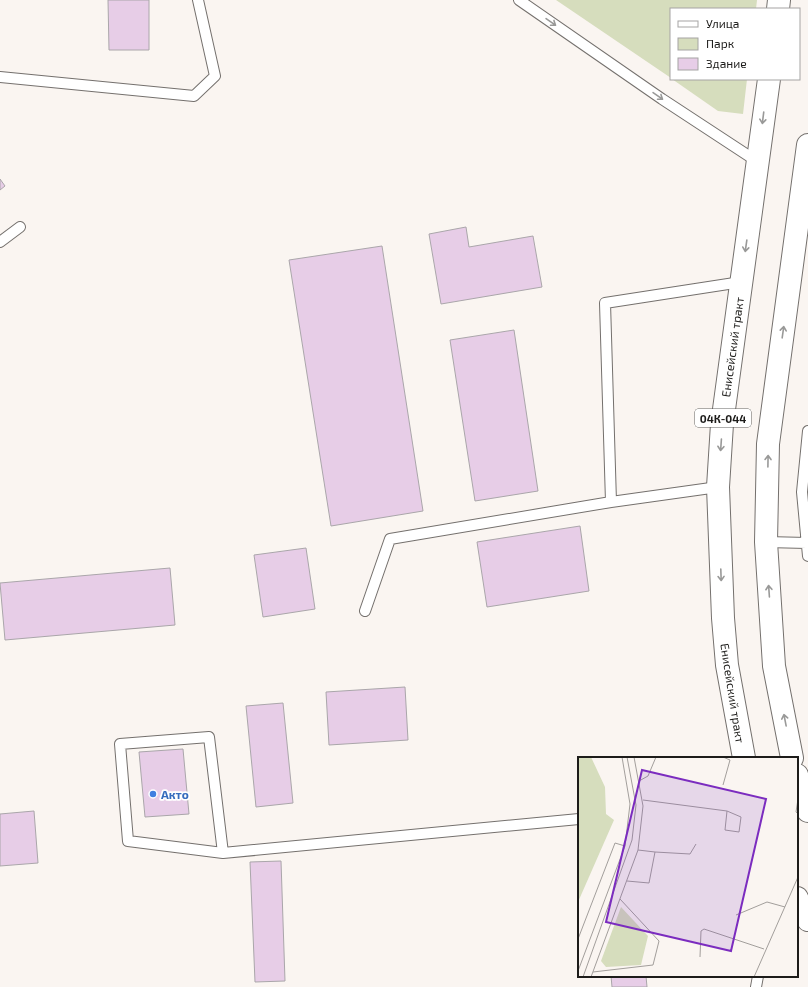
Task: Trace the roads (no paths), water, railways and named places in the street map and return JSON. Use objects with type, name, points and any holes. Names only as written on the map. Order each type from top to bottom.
[{"type":"main road","name":"Енисейский тракт","points":[[744,757],[727,665],[723,618],[718,487],[722,424],[768,80]]},
{"type":"main road","points":[[792,757],[774,666],[766,542],[768,444],[808,145]]},
{"type":"main road","points":[[798,778],[808,811]]},
{"type":"lane","points":[[0,77],[194,96],[214,76],[198,0]]},
{"type":"lane","points":[[519,0],[662,99],[758,162]]},
{"type":"lane","points":[[0,242],[20,228]]},
{"type":"lane","points":[[611,502],[604,303],[741,282]]},
{"type":"lane","points":[[808,431],[805,492],[808,556]]},
{"type":"lane","points":[[365,611],[390,539],[611,502],[718,487]]},
{"type":"lane","points":[[766,542],[807,543]]},
{"type":"lane","points":[[223,853],[209,737],[120,744],[128,840],[223,853],[578,819]]},
{"type":"lane","points":[[756,987],[758,977]]},
{"type":"place","name":"Акто","points":[[153,794]]}]
